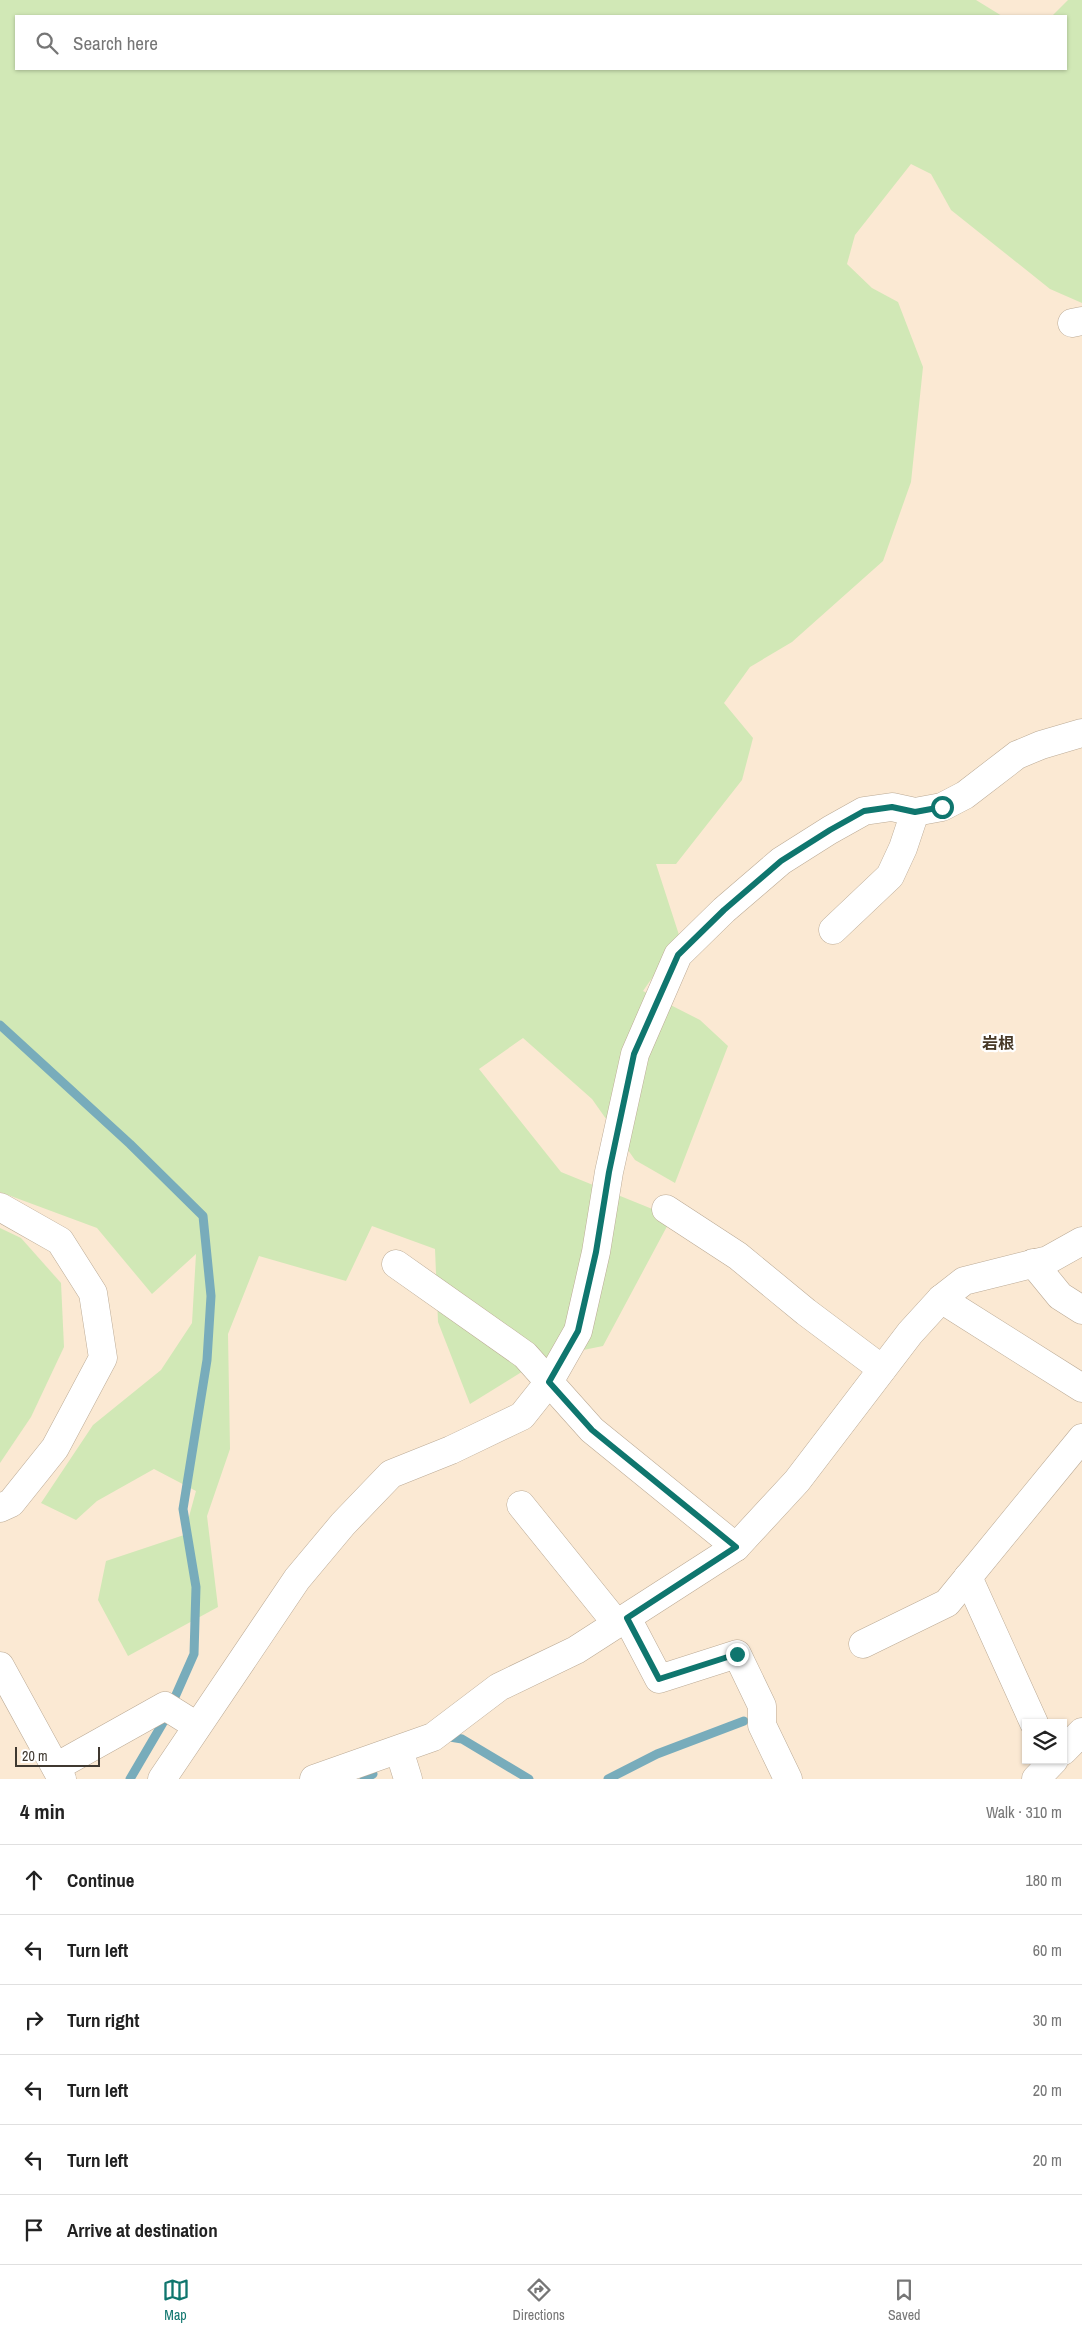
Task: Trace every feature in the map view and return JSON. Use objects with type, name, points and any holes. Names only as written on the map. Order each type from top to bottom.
[{"type":"street","points":[[162,1779],[297,1579],[343,1524],[391,1474],[451,1450],[522,1416],[549,1382],[578,1331],[596,1252],[609,1172],[634,1054],[678,955],[724,910],[781,861],[864,811],[892,807],[915,812],[942,807],[965,795],[1017,755],[1041,745],[1082,733]]},
{"type":"street","points":[[833,930],[890,876],[904,848],[915,812]]},
{"type":"street","points":[[0,1207],[60,1241],[93,1293],[103,1358],[55,1448],[12,1503],[0,1508]]},
{"type":"street","points":[[666,1209],[738,1256],[806,1312],[882,1369]]},
{"type":"street","points":[[314,1779],[433,1737],[499,1687],[576,1650],[736,1547],[797,1481],[910,1333],[941,1299],[964,1281],[1048,1260],[1082,1241]]},
{"type":"street","points":[[1033,1263],[1060,1296],[1082,1310]]},
{"type":"street","points":[[396,1264],[525,1355],[592,1430],[736,1547]]},
{"type":"street","points":[[941,1299],[1082,1388]]},
{"type":"street","points":[[863,1644],[947,1603],[1082,1438]]},
{"type":"street","points":[[521,1505],[622,1621],[659,1679],[737,1654],[762,1706],[762,1725],[788,1779]]},
{"type":"street","points":[[968,1577],[1032,1719]]},
{"type":"street","points":[[0,1666],[59,1773],[165,1706],[197,1726]]},
{"type":"street","points":[[1067,1747],[1082,1732]]},
{"type":"street","points":[[399,1750],[408,1779]]},
{"type":"green space","points":[[0,0],[976,0],[1000,15],[15,15],[15,70],[1067,70],[1067,15],[1053,15],[1068,0],[1082,0],[1082,303],[1050,289],[951,210],[931,174],[911,164],[855,235],[847,264],[872,288],[898,302],[923,367],[911,482],[883,561],[792,642],[750,667],[724,703],[753,738],[742,780],[676,864],[656,864],[680,938],[643,991],[700,1020],[728,1046],[675,1183],[635,1160],[592,1099],[523,1038],[479,1069],[561,1172],[672,1217],[603,1346],[544,1358],[470,1404],[438,1322],[435,1249],[372,1226],[346,1281],[259,1256],[228,1334],[230,1449],[207,1516],[218,1607],[128,1656],[98,1600],[106,1561],[184,1535],[196,1491],[154,1469],[97,1501],[76,1520],[41,1503],[93,1425],[161,1370],[192,1323],[196,1254],[152,1294],[97,1228],[0,1192]]},
{"type":"green space","points":[[0,1228],[21,1238],[61,1283],[64,1347],[31,1417],[0,1463]]},
{"type":"waterway","points":[[0,1025],[130,1144],[203,1216],[211,1296],[207,1360],[183,1509],[196,1587],[194,1654],[175,1697]]},
{"type":"waterway","points":[[130,1779],[164,1721]]},
{"type":"waterway","points":[[608,1779],[657,1754],[744,1721]]},
{"type":"waterway","points":[[450,1737],[462,1739],[529,1779]]},
{"type":"waterway","points":[[364,1779],[373,1774]]},
{"type":"district","name":"岩根","points":[[998,1043]]},
{"type":"route","points":[[737,1654],[659,1679],[627,1618],[736,1547],[592,1430],[549,1382],[578,1331],[596,1252],[609,1172],[634,1054],[657,1006],[678,955],[724,910],[781,861],[830,830],[864,811],[892,807],[915,812],[942,807]]}]
